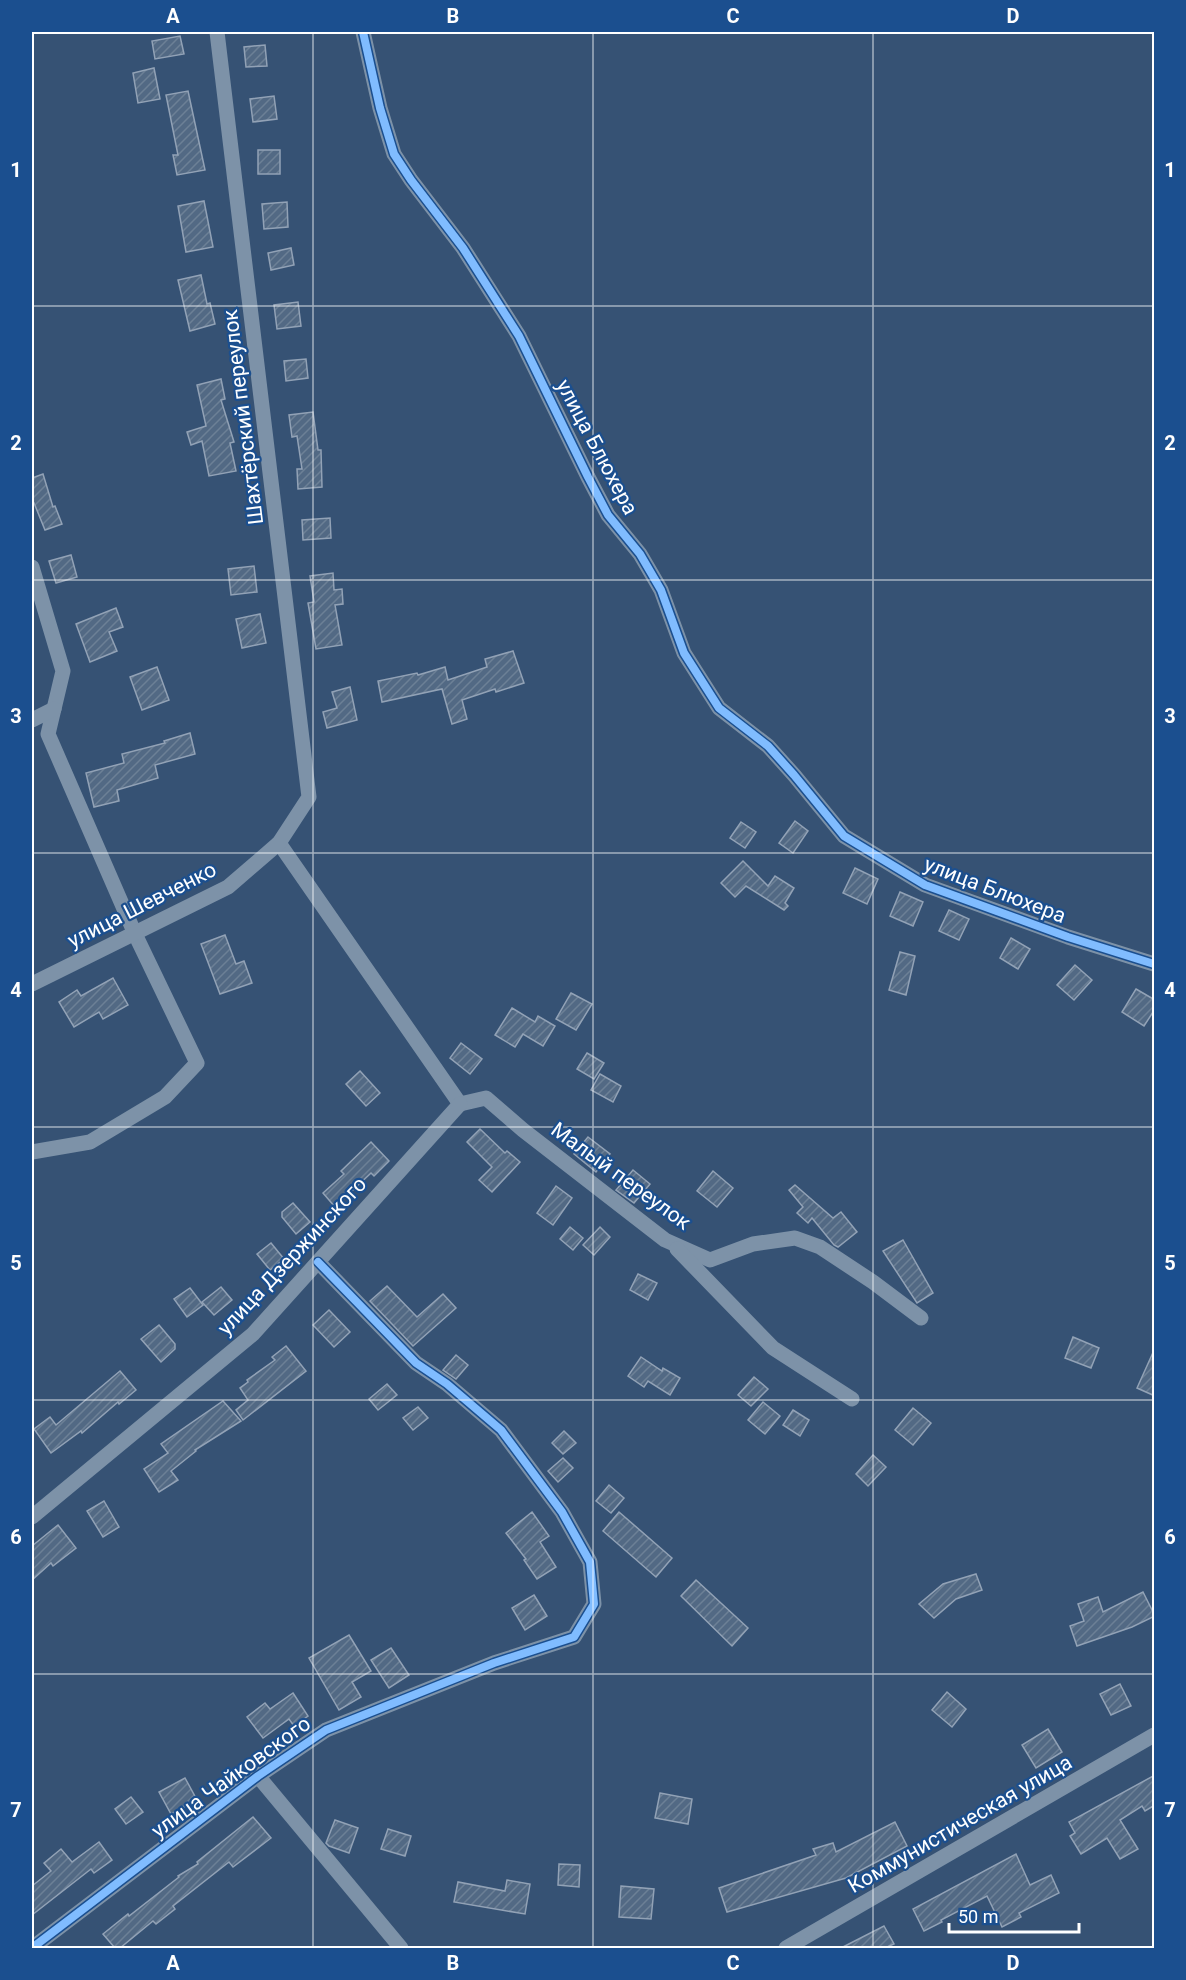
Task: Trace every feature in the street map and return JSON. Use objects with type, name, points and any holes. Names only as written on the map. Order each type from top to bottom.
[{"type":"street","name":"Шахтёрский переулок","points":[[217,32],[309,797]]},
{"type":"street","name":"улица Блюхера","points":[[363,32],[380,108],[394,154],[463,248],[519,336],[608,515],[640,554],[661,590],[684,652],[719,708],[768,746],[844,836],[925,885],[1068,938],[1155,964]]},
{"type":"street","points":[[32,567],[63,671],[48,734],[135,934],[197,1064],[165,1097],[90,1142],[32,1152]]},
{"type":"street","points":[[32,720],[54,709]]},
{"type":"street","name":"улица Шевченко","points":[[32,984],[228,887],[279,843],[309,797]]},
{"type":"street","points":[[279,843],[460,1104]]},
{"type":"street","name":"Малый переулок","points":[[460,1104],[486,1098],[523,1130],[665,1240],[710,1260],[753,1245],[795,1238],[820,1247],[873,1282],[921,1318]]},
{"type":"street","name":"улица Дзержинского","points":[[32,1517],[253,1334],[460,1104]]},
{"type":"street","points":[[670,1242],[773,1348],[852,1399]]},
{"type":"street","name":"улица Чайковского","points":[[32,1948],[258,1776],[326,1730],[494,1663],[574,1637],[594,1604],[590,1562],[562,1512],[501,1430],[447,1383],[416,1363],[318,1262]]},
{"type":"street","name":"Коммунистическая улица","points":[[786,1948],[1155,1735]]},
{"type":"street","points":[[258,1776],[401,1948]]},
{"type":"building","points":[[180,36],[184,54],[155,59],[152,41]]},
{"type":"building","points":[[265,45],[267,66],[246,67],[244,47]]},
{"type":"building","points":[[154,68],[160,99],[138,103],[133,73]]},
{"type":"building","points":[[188,91],[205,170],[177,175],[173,155],[178,155],[166,95]]},
{"type":"building","points":[[274,96],[277,119],[253,122],[250,99]]},
{"type":"building","points":[[258,150],[280,150],[280,174],[258,174]]},
{"type":"building","points":[[204,201],[213,247],[186,252],[178,206]]},
{"type":"building","points":[[287,202],[288,227],[264,229],[262,204]]},
{"type":"building","points":[[291,248],[294,265],[271,270],[268,253]]},
{"type":"building","points":[[201,275],[207,304],[210,303],[215,324],[190,331],[178,280]]},
{"type":"building","points":[[298,302],[301,326],[277,329],[274,305]]},
{"type":"building","points":[[306,359],[308,378],[286,381],[284,361]]},
{"type":"building","points":[[221,379],[225,399],[221,400],[234,442],[230,443],[236,471],[209,476],[202,441],[191,445],[187,432],[206,426],[197,385]]},
{"type":"building","points":[[313,412],[318,450],[321,450],[322,487],[298,489],[297,469],[302,469],[297,436],[292,437],[289,415]]},
{"type":"building","points":[[43,474],[53,507],[55,506],[62,524],[45,530],[34,503],[32,504],[32,478]]},
{"type":"building","points":[[330,518],[331,538],[303,540],[302,520]]},
{"type":"building","points":[[71,555],[77,577],[56,583],[49,561]]},
{"type":"building","points":[[254,566],[257,592],[231,595],[228,569]]},
{"type":"building","points":[[333,573],[334,590],[342,589],[343,604],[335,605],[342,645],[316,649],[308,603],[314,602],[310,576]]},
{"type":"building","points":[[116,608],[123,627],[109,632],[117,651],[90,662],[76,624]]},
{"type":"building","points":[[260,614],[266,643],[242,648],[236,619]]},
{"type":"building","points":[[513,651],[524,683],[496,692],[495,689],[462,700],[467,719],[452,724],[442,689],[382,702],[378,681],[417,673],[418,675],[445,667],[448,680],[487,667],[485,659]]},
{"type":"building","points":[[157,667],[169,700],[142,710],[130,677]]},
{"type":"building","points":[[350,687],[357,720],[327,728],[323,712],[337,708],[332,692]]},
{"type":"building","points":[[190,733],[195,754],[155,765],[158,778],[117,790],[119,801],[94,807],[86,773],[124,763],[122,754],[165,743],[164,741]]},
{"type":"building","points":[[795,821],[808,831],[793,853],[779,843]]},
{"type":"building","points":[[741,822],[756,832],[745,848],[730,838]]},
{"type":"building","points":[[743,861],[768,886],[775,876],[794,888],[785,903],[788,906],[784,910],[746,886],[735,897],[721,883]]},
{"type":"building","points":[[855,868],[878,879],[867,904],[843,893]]},
{"type":"building","points":[[900,892],[923,902],[913,926],[890,916]]},
{"type":"building","points":[[949,910],[969,919],[959,940],[939,931]]},
{"type":"building","points":[[225,935],[236,964],[244,961],[252,983],[220,994],[201,944]]},
{"type":"building","points":[[1011,938],[1030,949],[1018,969],[1000,958]]},
{"type":"building","points":[[900,952],[915,956],[906,995],[889,990]]},
{"type":"building","points":[[1075,965],[1092,980],[1074,1000],[1057,985]]},
{"type":"building","points":[[113,978],[128,1005],[103,1019],[99,1012],[74,1027],[59,1002],[77,990],[81,996]]},
{"type":"building","points":[[1136,989],[1155,1000],[1155,1009],[1144,1026],[1122,1012]]},
{"type":"building","points":[[571,993],[592,1004],[576,1030],[556,1019]]},
{"type":"building","points":[[512,1008],[535,1022],[538,1016],[555,1026],[543,1046],[523,1034],[515,1047],[495,1035]]},
{"type":"building","points":[[461,1043],[482,1059],[470,1074],[450,1058]]},
{"type":"building","points":[[587,1053],[604,1063],[594,1079],[577,1069]]},
{"type":"building","points":[[360,1071],[380,1093],[366,1106],[346,1084]]},
{"type":"building","points":[[600,1074],[621,1086],[613,1102],[591,1090]]},
{"type":"building","points":[[480,1129],[505,1153],[507,1151],[520,1162],[492,1192],[479,1180],[492,1167],[467,1142]]},
{"type":"building","points":[[588,1137],[610,1154],[596,1172],[574,1154]]},
{"type":"building","points":[[371,1142],[389,1161],[374,1176],[371,1173],[335,1207],[323,1193],[344,1174],[341,1171]]},
{"type":"building","points":[[633,1170],[650,1184],[634,1203],[616,1190]]},
{"type":"building","points":[[713,1171],[733,1188],[717,1207],[697,1191]]},
{"type":"building","points":[[795,1185],[833,1218],[841,1212],[857,1232],[838,1247],[834,1245],[812,1218],[808,1223],[797,1213],[803,1207],[789,1190]]},
{"type":"building","points":[[556,1186],[572,1198],[553,1225],[537,1213]]},
{"type":"building","points":[[293,1203],[310,1222],[296,1234],[282,1217],[282,1212]]},
{"type":"building","points":[[570,1227],[583,1238],[573,1250],[560,1239]]},
{"type":"building","points":[[600,1227],[610,1237],[594,1255],[583,1245]]},
{"type":"building","points":[[903,1240],[933,1293],[917,1303],[883,1251]]},
{"type":"building","points":[[271,1243],[284,1259],[270,1270],[257,1254]]},
{"type":"building","points":[[638,1274],[657,1283],[648,1300],[630,1290]]},
{"type":"building","points":[[387,1286],[417,1317],[443,1294],[456,1308],[413,1346],[370,1301]]},
{"type":"building","points":[[221,1287],[232,1300],[214,1315],[202,1302]]},
{"type":"building","points":[[190,1288],[203,1305],[187,1317],[174,1299]]},
{"type":"building","points":[[329,1310],[350,1332],[334,1347],[313,1325]]},
{"type":"building","points":[[159,1325],[175,1344],[175,1349],[161,1362],[141,1339]]},
{"type":"building","points":[[1073,1337],[1099,1348],[1091,1368],[1065,1358]]},
{"type":"building","points":[[286,1346],[306,1371],[243,1420],[236,1410],[248,1400],[240,1388],[248,1382],[247,1380],[275,1360],[272,1357]]},
{"type":"building","points":[[1155,1348],[1155,1396],[1137,1388]]},
{"type":"building","points":[[456,1355],[468,1365],[456,1379],[443,1370]]},
{"type":"building","points":[[641,1357],[662,1371],[663,1368],[680,1378],[670,1395],[648,1381],[644,1387],[628,1376]]},
{"type":"building","points":[[120,1371],[136,1390],[119,1404],[118,1402],[82,1433],[81,1431],[51,1453],[34,1429],[50,1417],[56,1425]]},
{"type":"building","points":[[754,1377],[768,1389],[751,1406],[738,1395]]},
{"type":"building","points":[[387,1384],[397,1395],[378,1410],[369,1399]]},
{"type":"building","points":[[223,1401],[241,1421],[195,1450],[171,1471],[178,1480],[159,1492],[144,1469],[168,1453],[161,1444]]},
{"type":"building","points":[[763,1402],[780,1416],[765,1434],[748,1420]]},
{"type":"building","points":[[418,1407],[428,1418],[413,1430],[403,1418]]},
{"type":"building","points":[[913,1408],[931,1423],[913,1445],[895,1430]]},
{"type":"building","points":[[793,1410],[809,1420],[800,1436],[783,1425]]},
{"type":"building","points":[[564,1431],[576,1443],[563,1454],[552,1443]]},
{"type":"building","points":[[873,1455],[886,1467],[868,1486],[856,1474]]},
{"type":"building","points":[[563,1458],[573,1468],[558,1482],[548,1471]]},
{"type":"building","points":[[609,1485],[624,1498],[611,1513],[596,1501]]},
{"type":"building","points":[[104,1501],[119,1527],[103,1537],[87,1511]]},
{"type":"building","points":[[532,1512],[549,1536],[540,1542],[556,1567],[537,1579],[524,1560],[526,1559],[506,1533]]},
{"type":"building","points":[[619,1512],[672,1558],[656,1577],[603,1531]]},
{"type":"building","points":[[58,1525],[76,1548],[53,1566],[51,1563],[32,1580],[32,1546]]},
{"type":"building","points":[[976,1574],[982,1590],[956,1599],[934,1618],[919,1604],[943,1584]]},
{"type":"building","points":[[696,1580],[748,1628],[732,1646],[681,1596]]},
{"type":"building","points":[[1143,1592],[1155,1616],[1132,1627],[1077,1646],[1070,1626],[1084,1621],[1078,1604],[1098,1597],[1103,1612]]},
{"type":"building","points":[[534,1595],[547,1616],[525,1630],[512,1608]]},
{"type":"building","points":[[349,1635],[371,1671],[352,1682],[361,1697],[339,1710],[309,1658]]},
{"type":"building","points":[[391,1648],[409,1675],[389,1688],[371,1660]]},
{"type":"building","points":[[1120,1684],[1131,1706],[1111,1715],[1100,1694]]},
{"type":"building","points":[[947,1692],[966,1709],[952,1727],[932,1710]]},
{"type":"building","points":[[293,1693],[308,1716],[294,1726],[289,1719],[263,1738],[247,1717],[265,1703],[270,1709]]},
{"type":"building","points":[[1048,1729],[1062,1752],[1036,1768],[1022,1745]]},
{"type":"building","points":[[1155,1775],[1155,1805],[1145,1811],[1142,1806],[1120,1820],[1138,1849],[1120,1859],[1107,1838],[1081,1854],[1070,1836],[1075,1833],[1069,1822]]},
{"type":"building","points":[[185,1778],[197,1800],[171,1814],[159,1792]]},
{"type":"building","points":[[660,1793],[692,1799],[688,1824],[655,1818]]},
{"type":"building","points":[[131,1797],[143,1812],[126,1824],[115,1809]]},
{"type":"building","points":[[253,1817],[271,1838],[233,1867],[229,1862],[173,1906],[175,1909],[156,1924],[153,1921],[120,1948],[115,1948],[103,1934],[178,1876],[198,1864],[197,1862]]},
{"type":"building","points":[[335,1820],[358,1828],[349,1853],[326,1843]]},
{"type":"building","points":[[895,1822],[907,1846],[846,1878],[727,1912],[719,1888],[816,1855],[813,1849],[833,1843],[836,1852]]},
{"type":"building","points":[[388,1829],[411,1836],[405,1856],[381,1849]]},
{"type":"building","points":[[99,1842],[112,1860],[94,1873],[91,1869],[32,1915],[32,1886],[51,1871],[44,1863],[61,1849],[72,1862]]},
{"type":"building","points":[[1016,1854],[1030,1885],[1051,1875],[1059,1893],[1019,1913],[1021,1917],[1002,1927],[987,1896],[924,1931],[913,1909]]},
{"type":"building","points":[[559,1864],[580,1865],[579,1887],[558,1885]]},
{"type":"building","points":[[507,1880],[530,1884],[525,1914],[454,1902],[458,1882],[505,1891]]},
{"type":"building","points":[[621,1886],[654,1889],[651,1919],[619,1917]]},
{"type":"building","points":[[884,1926],[894,1944],[885,1948],[841,1948]]},
{"type":"cycle path","points":[[363,32],[380,108],[394,154],[463,248],[519,336],[608,515],[640,554],[661,590],[684,653],[719,708],[768,746],[844,836],[925,885],[1068,937],[1154,964]]},
{"type":"cycle path","points":[[32,1948],[258,1776],[326,1730],[494,1663],[574,1637],[594,1604],[590,1562],[562,1512],[501,1430],[447,1384],[416,1363],[318,1262]]}]
